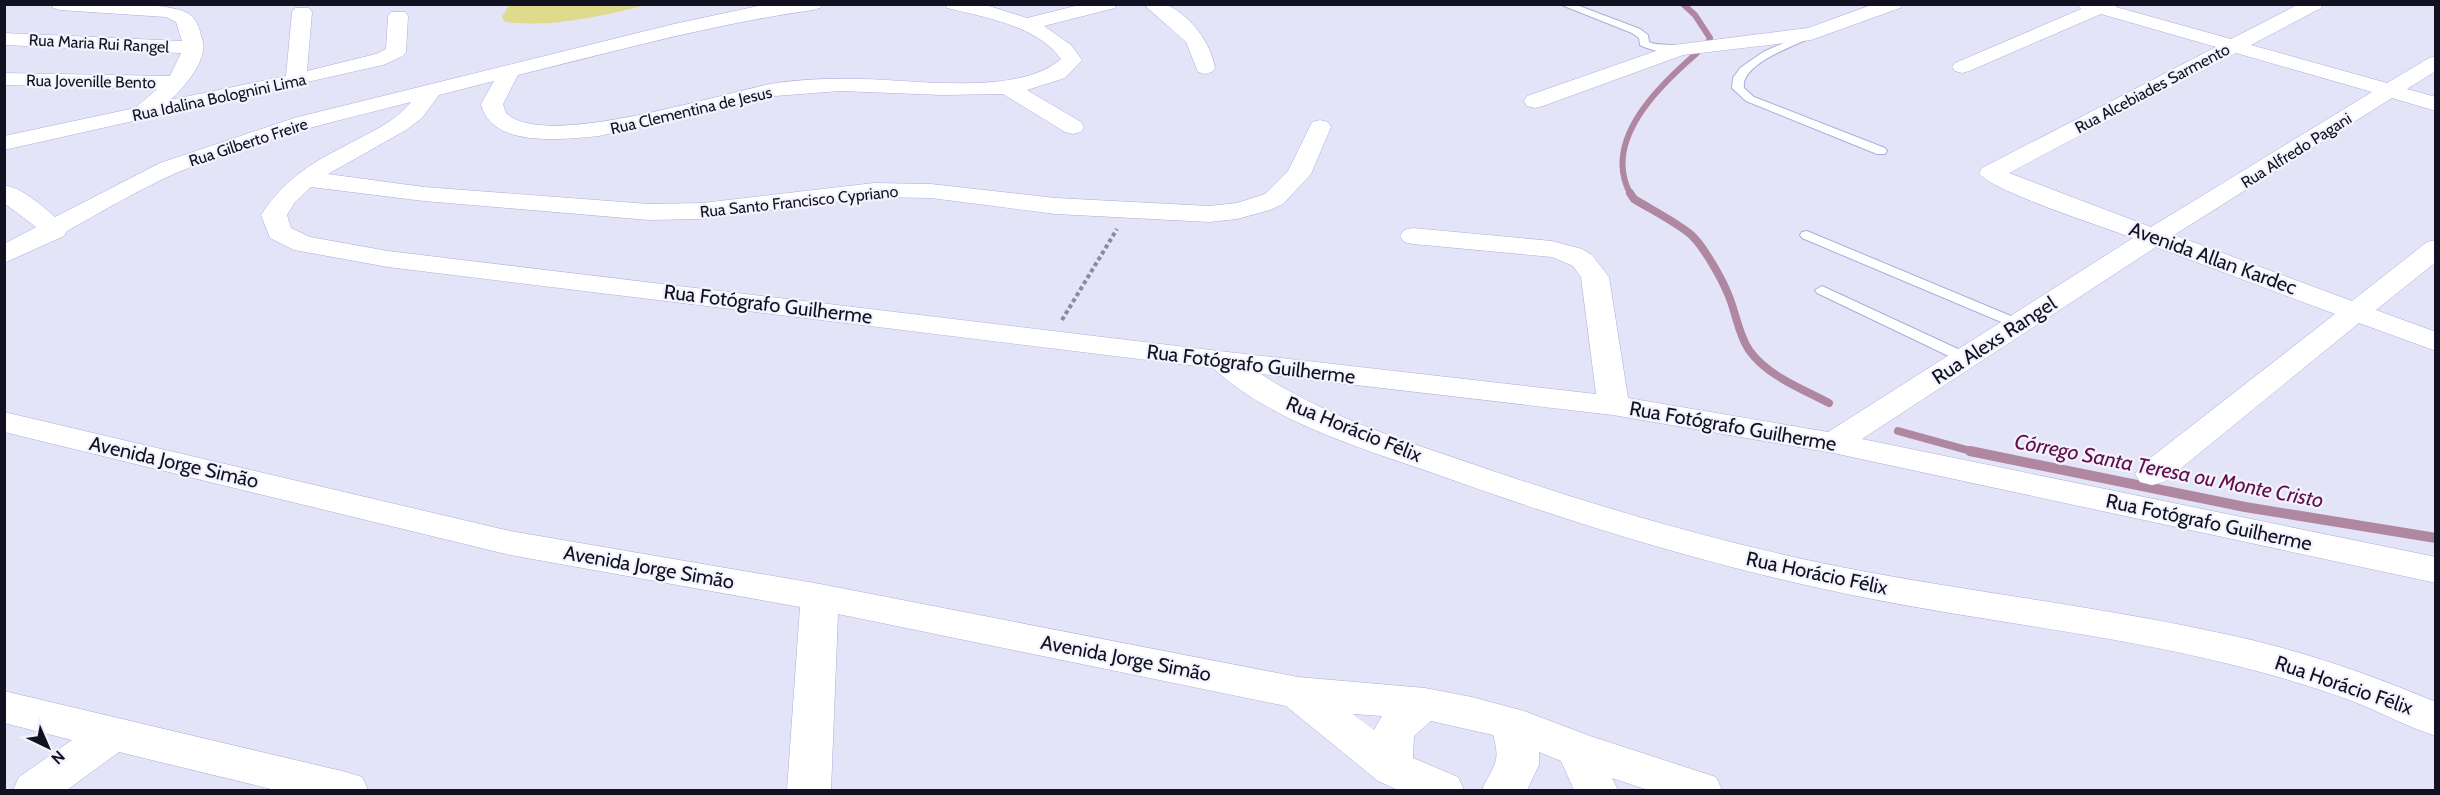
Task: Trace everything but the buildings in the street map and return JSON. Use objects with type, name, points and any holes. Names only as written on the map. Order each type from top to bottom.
[{"type":"street","points":[[60,4],[170,12],[183,18],[189,27],[194,48],[178,83],[141,113]]},
{"type":"street","points":[[509,73],[674,30],[755,12],[813,4]]},
{"type":"street","name":"Rua Clementina de Jesus","points":[[509,73],[492,104],[496,116],[507,125],[526,130],[557,132],[603,130],[638,124],[777,89],[860,85],[1009,88],[1055,76],[1066,70],[1072,60],[1069,53],[1059,44],[1024,25],[989,12],[954,4]]},
{"type":"street","points":[[1024,25],[1108,4]]},
{"type":"street","points":[[1152,4],[1193,36],[1205,56],[1205,68]]},
{"type":"street","points":[[1535,102],[1680,49],[1811,34],[1893,4]]},
{"type":"street","name":"Rua Alcebiades Sarmento","points":[[1990,172],[2314,4]]},
{"type":"street","points":[[1962,67],[2098,6],[2436,104]]},
{"type":"street","points":[[296,80],[303,12]]},
{"type":"street","name":"Rua Idalina Bolognini Lima","points":[[4,143],[296,80],[391,56],[396,52],[398,16]]},
{"type":"street","name":"Rua Maria Rui Rangel","points":[[4,39],[194,48]]},
{"type":"street","name":"Rua Alfredo Pagani","points":[[2155,236],[2436,62]]},
{"type":"street","name":"Rua Gilberto Freire","points":[[4,255],[55,230],[149,177],[194,158],[302,123],[509,73]]},
{"type":"street","name":"Rua Jovenille Bento","points":[[4,79],[178,83]]},
{"type":"street","points":[[1009,88],[1073,128]]},
{"type":"street","name":"Rua Fotógrafo Guilherme","points":[[431,92],[414,112],[399,124],[342,156],[280,200],[274,215],[279,232],[303,244],[388,259],[1219,360],[1613,405],[1833,443],[2436,570]]},
{"type":"street","points":[[4,119],[87,125]]},
{"type":"street","name":"Rua Santo Francisco Cypriano","points":[[308,179],[424,194],[649,212],[702,212],[874,190],[931,191],[1056,206],[1209,214],[1261,205],[1274,199],[1299,174],[1320,127]]},
{"type":"street","name":"Avenida Allan Kardec","points":[[1990,172],[2014,185],[2436,342]]},
{"type":"street","points":[[4,192],[27,206],[55,230]]},
{"type":"street","name":"Rua Alexs Rangel","points":[[1833,443],[2155,236]]},
{"type":"street","points":[[1413,237],[1552,249],[1569,252],[1582,258],[1590,266],[1595,277],[1613,405]]},
{"type":"street","points":[[2152,474],[2436,248]]},
{"type":"street","name":"Rua Horácio Félix","points":[[1219,360],[1292,407],[1347,431],[1566,509],[1708,548],[1865,585],[2188,639],[2309,668],[2398,701],[2436,720]]},
{"type":"street","name":"Avenida Jorge Simão","points":[[4,422],[510,543],[820,597],[1298,693],[1425,704],[1509,723],[1576,749],[1700,790]]},
{"type":"street","points":[[809,790],[820,597]]},
{"type":"street","name":"Avenida Jorge Simão","points":[[1298,693],[1393,769],[1442,790]]},
{"type":"street","points":[[1393,769],[1389,753],[1391,736],[1406,715],[1425,704]]},
{"type":"street","points":[[4,707],[346,790]]},
{"type":"street","points":[[1504,790],[1518,768],[1519,747],[1509,723]]},
{"type":"street","points":[[35,790],[112,734]]},
{"type":"street","points":[[1576,749],[1596,790]]},
{"type":"lane","points":[[1564,4],[1636,31],[1651,47],[1680,49]]},
{"type":"lane","points":[[1811,34],[1760,58],[1738,75],[1737,84],[1740,92],[1750,99],[1881,151]]},
{"type":"lane","points":[[1807,235],[2018,324]]},
{"type":"lane","points":[[1822,290],[1965,358]]},
{"type":"path","points":[[1050,339],[1129,211]]},
{"type":"shaded area","points":[[509,5],[647,5],[577,20],[523,23],[505,22],[502,17]]},
{"type":"waterway","name":"Córrego Santa Teresa ou Monte Cristo","points":[[1683,4],[1695,15],[1710,38],[1709,40]]},
{"type":"waterway","name":"Córrego Santa Teresa ou Monte Cristo","points":[[1630,194],[1623,175],[1623,154],[1629,135],[1639,115],[1652,97],[1697,53]]},
{"type":"waterway","name":"Córrego Santa Teresa ou Monte Cristo","points":[[1630,194],[1634,199],[1689,233],[1700,245],[1731,301],[1742,337],[1757,359],[1775,375],[1829,403]]},
{"type":"waterway","name":"Córrego Santa Teresa ou Monte Cristo","points":[[1898,431],[1973,452]]},
{"type":"waterway","name":"Córrego Santa Teresa ou Monte Cristo","points":[[1973,452],[2245,507],[2436,538]]},
{"type":"waterway","name":"Córrego Santa Teresa ou Monte Cristo","points":[[1973,452],[1978,453]]}]
